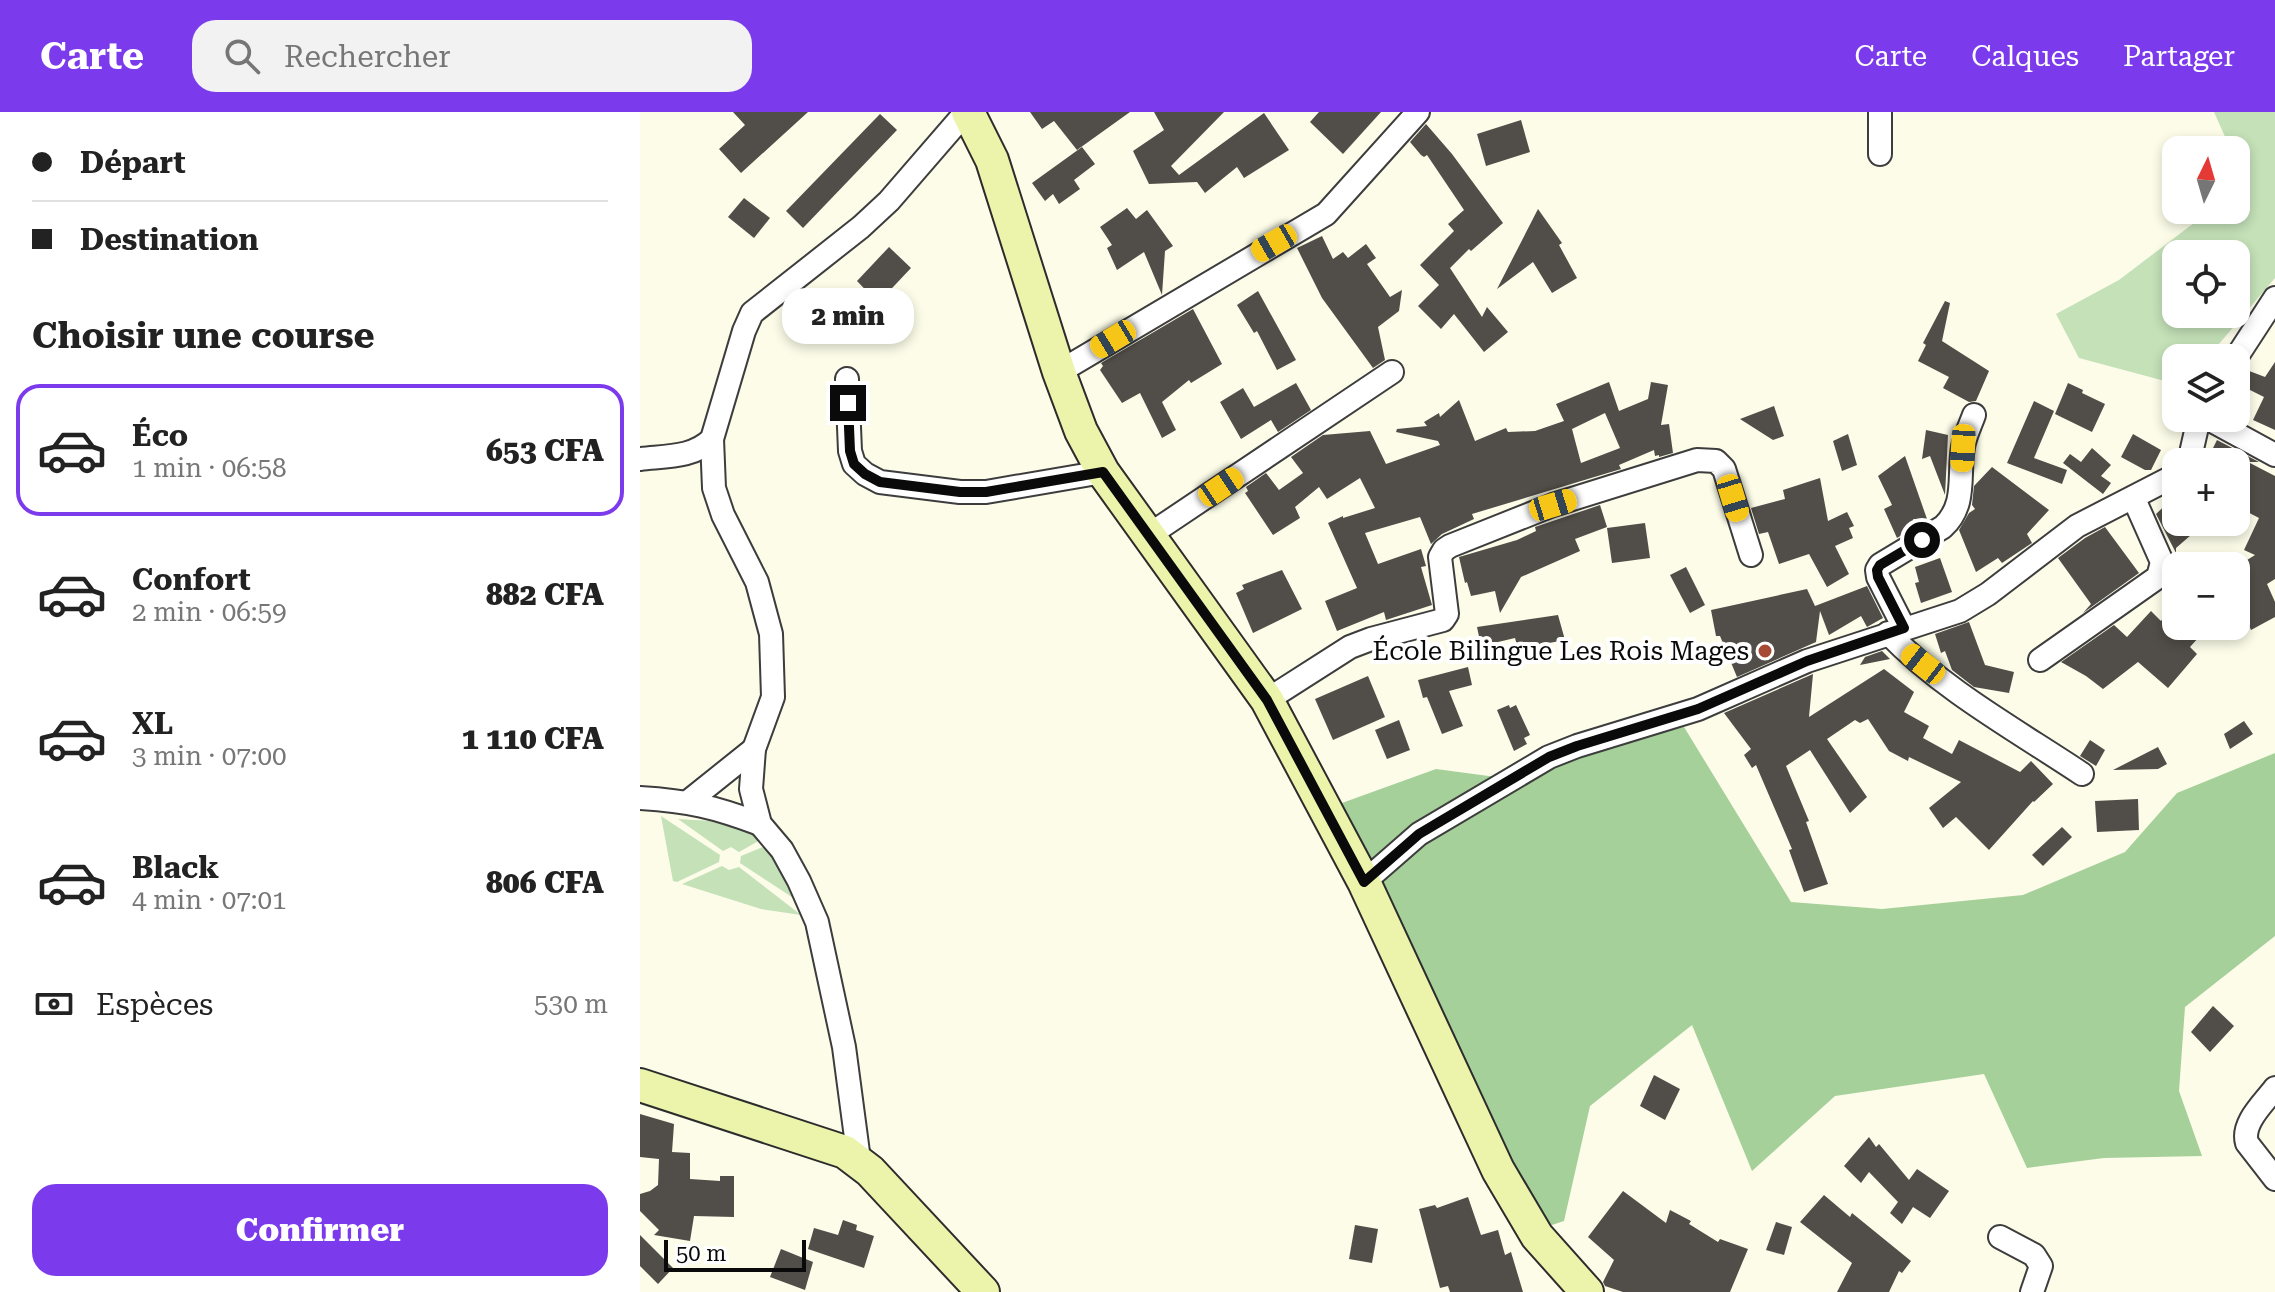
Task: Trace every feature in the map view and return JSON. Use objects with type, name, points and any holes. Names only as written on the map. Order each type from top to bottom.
[{"type":"main road","points":[[967,112],[992,160],[1059,372],[1081,431],[1103,472],[1267,700],[1364,882],[1498,1170],[1537,1236],[1587,1292]]},
{"type":"main road","points":[[640,1085],[831,1145],[859,1160],[983,1292]]},
{"type":"street","points":[[859,1160],[844,1047],[817,922],[782,850],[760,824],[751,789],[754,749],[773,697],[771,634],[757,582],[723,515],[714,488],[712,439],[752,313],[861,227],[889,201],[967,112]]},
{"type":"street","points":[[1059,372],[1326,214],[1418,112]]},
{"type":"street","points":[[1880,112],[1880,154]]},
{"type":"street","points":[[2245,344],[2275,298]]},
{"type":"street","points":[[1149,535],[1392,372]]},
{"type":"street","points":[[847,379],[850,451],[854,464],[880,482],[960,492],[986,492],[1103,472]]},
{"type":"street","points":[[1974,415],[1963,448],[1960,499],[1951,520],[1880,565],[1878,577],[1904,649],[1961,693],[2082,774]]},
{"type":"street","points":[[2233,432],[2275,455]]},
{"type":"street","points":[[640,459],[686,455],[702,449],[712,439]]},
{"type":"street","points":[[1267,700],[1350,647],[1443,620],[1447,614],[1440,557],[1450,546],[1553,505],[1697,460],[1716,461],[1724,469],[1751,555]]},
{"type":"street","points":[[1364,882],[1419,834],[1549,757],[1698,709],[1807,661],[1960,611],[2077,526],[2162,483]]},
{"type":"street","points":[[2040,660],[2158,577],[2162,562],[2134,499]]},
{"type":"street","points":[[689,801],[754,749]]},
{"type":"street","points":[[640,798],[689,801],[760,824]]},
{"type":"street","points":[[2275,1088],[2248,1125],[2245,1137],[2275,1179]]},
{"type":"street","points":[[2000,1237],[2034,1255],[2041,1266],[2032,1292]]},
{"type":"green space","points":[[2214,112],[2275,112],[2275,278],[2250,307],[2250,240],[2172,240],[2193,224],[2250,224],[2250,136],[2225,136]]},
{"type":"green space","points":[[2162,247],[2162,328],[2232,328],[2219,344],[2162,344],[2162,380],[2079,358],[2056,314],[2119,280]]},
{"type":"green space","points":[[1684,727],[1791,902],[1882,909],[2023,895],[2125,852],[2177,793],[2275,753],[2275,936],[2185,1007],[2179,1091],[2202,1156],[2104,1158],[2027,1168],[1984,1074],[1835,1096],[1752,1171],[1692,1025],[1590,1106],[1564,1221],[1552,1225],[1540,1220],[1420,1043],[1404,998],[1317,812],[1436,769],[1496,777]]},
{"type":"green space","points":[[661,816],[720,855],[719,862],[677,882],[673,881]]},
{"type":"green space","points":[[678,819],[733,825],[762,839],[739,852],[731,847],[723,851]]},
{"type":"green space","points":[[765,846],[774,854],[798,901],[740,863],[741,856]]},
{"type":"green space","points":[[722,866],[729,870],[739,867],[801,915],[761,909],[682,884]]},
{"type":"building","points":[[733,112],[808,112],[741,173],[719,149],[745,125]]},
{"type":"building","points":[[1030,112],[1130,112],[1077,150],[1054,121],[1042,129]]},
{"type":"building","points":[[1154,112],[1224,112],[1171,166],[1179,175],[1264,113],[1289,150],[1244,178],[1237,167],[1205,193],[1197,182],[1149,184],[1133,151],[1164,130]]},
{"type":"building","points":[[1319,112],[1381,112],[1343,154],[1310,122]]},
{"type":"building","points":[[880,114],[897,130],[803,228],[786,211]]},
{"type":"building","points":[[1521,120],[1530,152],[1486,166],[1477,134]]},
{"type":"building","points":[[1426,124],[1503,223],[1450,268],[1482,317],[1487,307],[1508,332],[1484,352],[1454,314],[1441,329],[1418,306],[1439,285],[1420,265],[1454,231],[1448,224],[1464,210],[1427,155],[1421,155],[1410,142]]},
{"type":"building","points":[[1082,147],[1095,164],[1074,180],[1080,189],[1059,204],[1053,194],[1045,201],[1032,183]]},
{"type":"building","points":[[744,198],[770,218],[754,238],[728,217]]},
{"type":"building","points":[[1127,208],[1136,219],[1147,210],[1173,246],[1165,251],[1162,295],[1144,252],[1117,270],[1107,248],[1112,245],[1100,227]]},
{"type":"building","points":[[1538,209],[1562,243],[1559,245],[1577,278],[1552,293],[1533,262],[1497,289]]},
{"type":"building","points":[[1322,236],[1333,259],[1343,252],[1348,258],[1366,244],[1376,258],[1367,264],[1390,297],[1402,290],[1399,311],[1378,327],[1385,360],[1373,368],[1322,298],[1297,248]]},
{"type":"building","points":[[889,247],[911,268],[878,303],[857,281]]},
{"type":"building","points":[[1258,291],[1296,360],[1277,370],[1257,331],[1254,333],[1237,305]]},
{"type":"building","points":[[1945,301],[1950,303],[1942,341],[1989,371],[1976,401],[1969,402],[1943,388],[1949,377],[1918,361],[1926,345],[1923,343]]},
{"type":"building","points":[[1193,309],[1222,364],[1191,383],[1189,380],[1162,402],[1176,430],[1162,438],[1140,393],[1122,403],[1100,370],[1103,366],[1101,363]]},
{"type":"building","points":[[2275,362],[2275,430],[2253,420],[2264,397],[2250,390],[2250,371],[2265,377]]},
{"type":"building","points":[[1609,382],[1619,411],[1648,399],[1651,382],[1668,385],[1661,425],[1669,424],[1673,453],[1659,457],[1655,456],[1654,450],[1619,465],[1621,469],[1472,514],[1474,519],[1442,534],[1431,544],[1420,517],[1365,533],[1378,564],[1421,549],[1426,566],[1421,567],[1432,605],[1386,620],[1384,612],[1337,631],[1325,601],[1357,588],[1328,523],[1375,508],[1360,478],[1327,499],[1319,487],[1295,507],[1300,518],[1273,535],[1245,493],[1248,491],[1246,487],[1266,473],[1279,490],[1303,473],[1291,457],[1323,435],[1370,431],[1386,464],[1440,445],[1438,441],[1396,432],[1397,429],[1427,426],[1424,422],[1439,413],[1440,417],[1459,400],[1475,441],[1506,428],[1508,432],[1535,431],[1564,421],[1556,404]],"holes":[[[1605,413],[1620,448],[1581,463],[1572,429]]]},
{"type":"building","points":[[1296,383],[1311,410],[1278,432],[1271,420],[1241,439],[1220,402],[1243,388],[1254,407]]},
{"type":"building","points":[[2068,383],[2105,404],[2092,432],[2055,414]]},
{"type":"building","points":[[2034,401],[2054,411],[2034,458],[2067,470],[2062,484],[2007,463]]},
{"type":"building","points":[[1774,406],[1784,436],[1773,440],[1740,419]]},
{"type":"building","points":[[1926,430],[1948,435],[1945,495],[1930,456],[1922,459]]},
{"type":"building","points":[[1848,434],[1857,465],[1842,471],[1833,441]]},
{"type":"building","points":[[2133,434],[2161,450],[2151,470],[2121,457]]},
{"type":"building","points":[[2217,440],[2232,448],[2213,448]]},
{"type":"building","points":[[2092,448],[2111,465],[2101,476],[2111,483],[2103,494],[2063,463],[2070,454],[2081,462]]},
{"type":"building","points":[[1905,456],[1927,519],[1913,519],[1917,526],[1897,538],[1884,509],[1892,505],[1878,476]]},
{"type":"building","points":[[2250,463],[2275,476],[2275,579],[2267,584],[2275,602],[2275,617],[2251,630],[2250,558],[2255,555],[2244,550],[2259,518],[2250,513]]},
{"type":"building","points":[[1992,467],[2049,510],[2027,534],[2032,543],[2002,563],[1998,558],[1976,572],[1959,530],[1975,509],[1972,505],[1974,486]]},
{"type":"building","points":[[1820,478],[1828,521],[1847,512],[1854,526],[1849,528],[1853,538],[1835,546],[1849,574],[1827,587],[1809,554],[1779,564],[1768,532],[1759,534],[1751,508],[1785,499],[1783,490]]},
{"type":"building","points":[[1600,505],[1607,527],[1575,539],[1580,551],[1521,577],[1500,613],[1495,591],[1471,596],[1459,557],[1517,540],[1536,531],[1535,527]]},
{"type":"building","points":[[2162,508],[2162,526],[2156,514]]},
{"type":"building","points":[[1645,523],[1650,558],[1612,563],[1607,528]]},
{"type":"building","points":[[2105,527],[2139,573],[2083,613],[2091,604],[2058,558]]},
{"type":"building","points":[[2167,536],[2190,536],[2176,548],[2175,552]]},
{"type":"building","points":[[1940,558],[1952,592],[1921,603],[1915,583],[1919,582],[1915,567]]},
{"type":"building","points":[[1686,567],[1705,605],[1690,613],[1670,575]]},
{"type":"building","points":[[1282,570],[1302,609],[1253,633],[1236,593],[1244,589],[1242,585]]},
{"type":"building","name":"École Bilingue Les Rois Mages","points":[[1867,586],[1883,618],[1867,627],[1861,616],[1829,635],[1820,611],[1816,642],[1737,677],[1720,636],[1716,636],[1711,610],[1807,589],[1815,606]]},
{"type":"building","points":[[2151,611],[2161,621],[2162,640],[2196,640],[2190,647],[2197,654],[2168,688],[2138,662],[2103,689],[2061,662],[2114,625],[2127,637]]},
{"type":"building","points":[[1558,615],[1565,640],[1518,649],[1515,638],[1481,646],[1477,627]]},
{"type":"building","points":[[1969,622],[1985,665],[2014,672],[2009,693],[1974,687],[1952,670],[1945,651],[1941,653],[1935,634]]},
{"type":"building","points":[[1882,651],[1890,659],[1860,665],[1865,657]]},
{"type":"building","points":[[1468,667],[1472,685],[1449,691],[1463,726],[1442,734],[1427,697],[1423,698],[1418,680]]},
{"type":"building","points":[[1884,669],[1914,692],[1904,712],[1929,726],[1923,738],[1952,754],[1959,740],[2020,772],[2031,761],[2053,784],[2033,801],[1989,850],[1956,817],[1943,828],[1929,808],[1961,782],[1889,751],[1868,719],[1860,723],[1855,720],[1827,739],[1867,797],[1850,813],[1810,750],[1786,766],[1809,821],[1806,822],[1828,884],[1804,892],[1789,850],[1792,849],[1756,765],[1752,768],[1744,755],[1751,749],[1724,713],[1813,674],[1809,717]]},
{"type":"building","points":[[1368,676],[1385,717],[1333,740],[1315,699]]},
{"type":"building","points":[[1509,705],[1510,708],[1516,705],[1530,735],[1524,738],[1527,744],[1514,751],[1497,710]]},
{"type":"building","points":[[1399,720],[1410,750],[1387,759],[1375,730]]},
{"type":"building","points":[[2244,721],[2253,734],[2230,749],[2224,734]]},
{"type":"building","points":[[2090,740],[2105,750],[2096,766],[2080,756]]},
{"type":"building","points":[[2158,747],[2167,764],[2158,769],[2113,770]]},
{"type":"building","points":[[2138,799],[2139,830],[2097,832],[2095,801]]},
{"type":"building","points":[[2062,827],[2072,837],[2043,866],[2032,855]]},
{"type":"building","points":[[2213,1006],[2234,1026],[2210,1052],[2191,1032]]},
{"type":"building","points":[[1654,1075],[1680,1089],[1665,1120],[1640,1106]]},
{"type":"building","points":[[640,1114],[674,1124],[672,1152],[690,1153],[690,1179],[720,1181],[720,1176],[734,1176],[734,1217],[694,1216],[690,1241],[654,1235],[659,1230],[640,1211],[640,1194],[658,1185],[659,1159],[640,1157]]},
{"type":"building","points":[[1869,1137],[1876,1147],[1879,1144],[1909,1180],[1917,1169],[1949,1191],[1930,1218],[1913,1207],[1902,1224],[1890,1213],[1898,1202],[1869,1172],[1861,1183],[1844,1166]]},
{"type":"building","points":[[1623,1191],[1666,1223],[1670,1210],[1691,1221],[1689,1224],[1718,1242],[1720,1239],[1748,1249],[1730,1292],[1623,1292],[1605,1286],[1603,1282],[1614,1260],[1588,1237]]},
{"type":"building","points":[[1824,1195],[1850,1217],[1852,1213],[1911,1261],[1902,1273],[1899,1271],[1889,1292],[1837,1292],[1852,1263],[1800,1222]]},
{"type":"building","points":[[1468,1197],[1481,1235],[1498,1230],[1505,1255],[1511,1252],[1523,1292],[1450,1292],[1448,1286],[1440,1288],[1419,1209],[1435,1205],[1437,1208]]},
{"type":"building","points":[[843,1220],[857,1225],[856,1230],[874,1236],[864,1268],[808,1249],[814,1228],[838,1235]]},
{"type":"building","points":[[1776,1222],[1792,1227],[1784,1255],[1766,1250]]},
{"type":"building","points":[[1355,1225],[1378,1229],[1372,1263],[1349,1259]]},
{"type":"building","points":[[640,1235],[673,1268],[658,1284],[640,1266]]},
{"type":"building","points":[[781,1249],[813,1262],[805,1290],[770,1277]]},
{"type":"place","name":"École Bilingue Les Rois Mages","points":[[1765,651]]},
{"type":"route","points":[[848,403],[850,451],[854,464],[880,482],[960,492],[986,492],[1103,472],[1267,700],[1364,882],[1419,834],[1549,757],[1698,709],[1807,661],[1904,628],[1877,570],[1880,565],[1922,540]]}]
